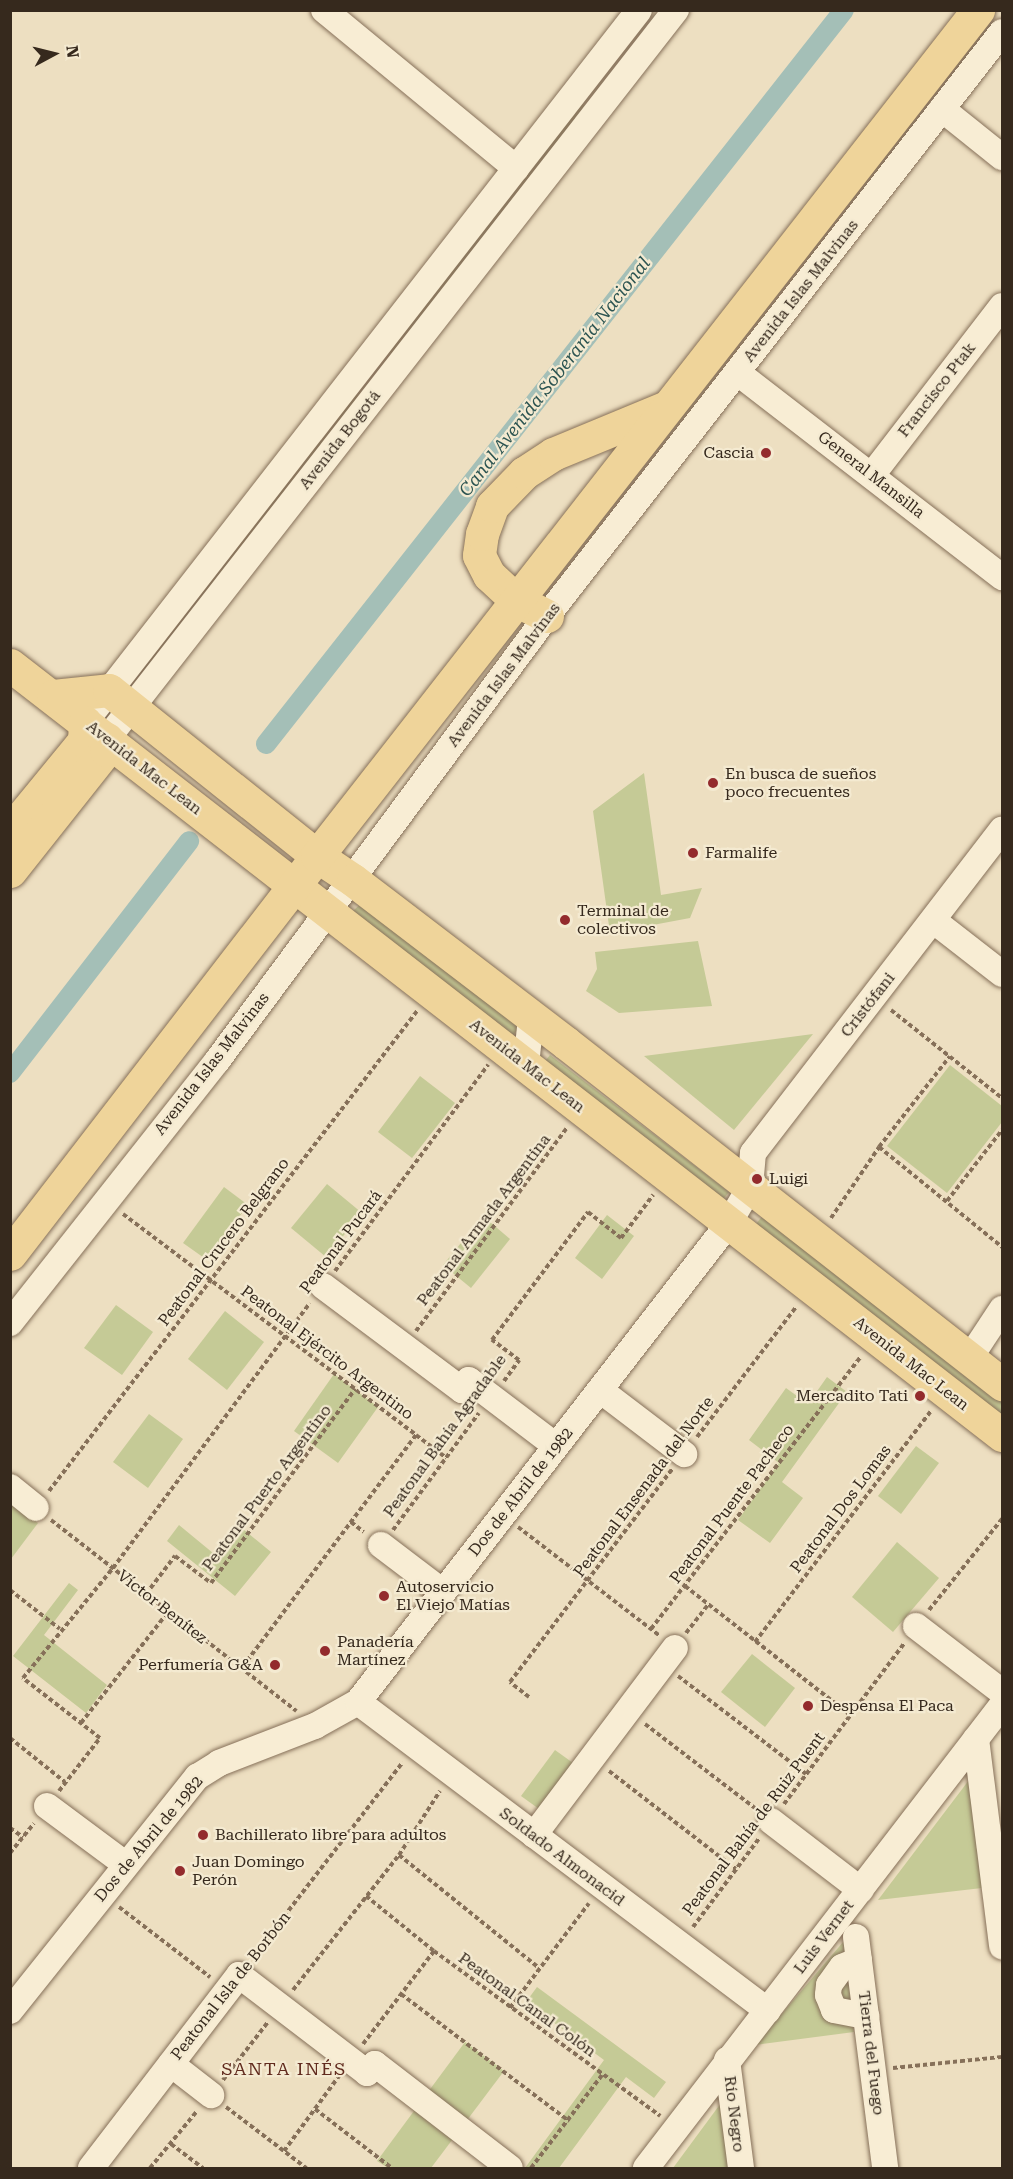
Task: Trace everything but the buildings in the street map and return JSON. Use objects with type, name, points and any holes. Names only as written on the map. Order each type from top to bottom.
[{"type":"main road","name":"Avenida Islas Malvinas","points":[[10,1254],[317,856],[978,10]]},
{"type":"main road","points":[[547,616],[517,601],[489,575],[479,555],[482,534],[492,506],[524,473],[553,454],[669,406]]},
{"type":"main road","name":"Avenida Mac Lean","points":[[10,664],[1002,1435]]},
{"type":"main road","points":[[53,696],[120,699],[317,856],[353,880],[750,1186],[1002,1384]]},
{"type":"main road","name":"Avenida Bogotá","points":[[10,831],[84,741],[96,730],[106,750],[10,871]]},
{"type":"street","points":[[324,10],[516,168]]},
{"type":"street","name":"Avenida Bogotá","points":[[96,730],[362,364],[639,10]]},
{"type":"street","name":"Avenida Bogotá","points":[[120,699],[386,381],[676,10]]},
{"type":"street","name":"Avenida Islas Malvinas","points":[[10,1323],[217,1061],[547,616],[1002,32]]},
{"type":"street","points":[[621,34],[645,51]]},
{"type":"street","points":[[942,109],[1002,157]]},
{"type":"street","name":"Francisco Ptak","points":[[872,475],[1002,306]]},
{"type":"street","points":[[362,364],[386,381]]},
{"type":"street","name":"General Mansilla","points":[[738,373],[872,475],[999,567]]},
{"type":"street","name":"Cristófani","points":[[750,1186],[753,1153],[1002,830]]},
{"type":"street","points":[[934,921],[1002,974]]},
{"type":"street","points":[[514,1055],[531,1018]]},
{"type":"street","name":"Dos de Abril de 1982","points":[[10,2011],[125,1864],[197,1777],[219,1763],[315,1726],[358,1702],[729,1223],[750,1186]]},
{"type":"street","points":[[323,1286],[462,1390],[469,1380],[556,1446]]},
{"type":"street","points":[[969,1359],[1002,1309]]},
{"type":"street","points":[[600,1390],[684,1454]]},
{"type":"street","points":[[10,1487],[36,1508]]},
{"type":"street","points":[[381,1545],[443,1592]]},
{"type":"street","points":[[916,1626],[1002,1692]]},
{"type":"street","points":[[534,1835],[669,1656]]},
{"type":"street","name":"Soldado Almonacid","points":[[358,1702],[768,2011]]},
{"type":"street","name":"Luis Vernet","points":[[646,2169],[727,2060],[768,2011],[1002,1705]]},
{"type":"street","points":[[976,1739],[1002,1946]]},
{"type":"street","points":[[47,1806],[125,1864]]},
{"type":"street","points":[[771,1821],[861,1890]]},
{"type":"street","name":"Tierra del Fuego","points":[[866,2016],[834,2010],[828,1995],[829,1984],[857,1949],[866,2016],[873,2070],[885,2169]]},
{"type":"street","points":[[233,1983],[281,2006],[367,2073],[375,2064],[510,2169]]},
{"type":"street","name":"Peatonal Isla de Borbón","points":[[91,2169],[233,1983]]},
{"type":"street","name":"Río Negro","points":[[727,2060],[741,2169]]},
{"type":"street","points":[[171,2064],[211,2095]]},
{"type":"path","name":"Peatonal Crucero Belgrano","points":[[36,1508],[432,991]]},
{"type":"path","points":[[874,996],[1002,1098]]},
{"type":"path","name":"Peatonal Pucará","points":[[168,1612],[81,1723],[23,1678],[60,1629],[113,1568],[323,1286],[514,1055]]},
{"type":"path","points":[[817,1239],[879,1148],[950,1056]]},
{"type":"path","name":"Peatonal Armada Argentina","points":[[405,1347],[582,1108]]},
{"type":"path","points":[[947,1201],[1002,1130]]},
{"type":"path","points":[[879,1148],[1002,1247]]},
{"type":"path","name":"Peatonal Bahía Agradable","points":[[381,1545],[519,1360],[492,1340],[588,1212],[621,1238],[668,1175]]},
{"type":"path","name":"Peatonal Ejército Argentino","points":[[105,1201],[416,1435],[241,1669]]},
{"type":"path","name":"Peatonal Ensenada del Norte","points":[[529,1697],[510,1682],[811,1287]]},
{"type":"path","name":"Peatonal Puente Pacheco","points":[[651,1629],[876,1336]]},
{"type":"path","name":"Peatonal Puerto Argentino","points":[[146,1594],[175,1556],[211,1583],[355,1389]]},
{"type":"path","name":"Peatonal Dos Lomas","points":[[755,1642],[946,1391]]},
{"type":"path","points":[[416,1435],[446,1458]]},
{"type":"path","name":"Víctor Benítez","points":[[36,1508],[315,1726]]},
{"type":"path","points":[[503,1515],[651,1629],[669,1656],[806,1774]]},
{"type":"path","name":"Peatonal Bahía de Ruiz Puent","points":[[680,1945],[916,1626],[1002,1519]]},
{"type":"path","points":[[685,1586],[850,1715]]},
{"type":"path","points":[[10,1590],[60,1629]]},
{"type":"path","points":[[669,1656],[708,1605]]},
{"type":"path","points":[[627,1711],[771,1821]]},
{"type":"path","points":[[10,1738],[65,1782]]},
{"type":"path","name":"Peatonal Isla de Borbón","points":[[233,1983],[416,1746]]},
{"type":"path","points":[[592,1758],[736,1869]]},
{"type":"path","points":[[150,2169],[399,1856],[451,1773]]},
{"type":"path","points":[[10,1828],[23,1837]]},
{"type":"path","points":[[399,1856],[538,1967]]},
{"type":"path","points":[[510,2008],[538,1967],[601,1887]]},
{"type":"path","points":[[103,1895],[233,1983]]},
{"type":"path","name":"Peatonal Canal Colón","points":[[366,1896],[510,2008],[677,2128]]},
{"type":"path","points":[[401,1994],[569,2121]]},
{"type":"path","points":[[873,2070],[1002,2057]]},
{"type":"path","points":[[531,2169],[602,2075]]},
{"type":"path","points":[[211,2095],[306,2169]]},
{"type":"path","points":[[315,2109],[392,2169]]},
{"type":"path","points":[[171,2144],[203,2169]]},
{"type":"green space","points":[[577,100],[588,108],[397,357],[386,349]]},
{"type":"green space","points":[[355,393],[365,401],[146,677],[136,668]]},
{"type":"green space","points":[[644,773],[661,895],[702,888],[690,918],[610,933],[593,811]]},
{"type":"green space","points":[[365,900],[522,1023],[512,1037],[353,911]]},
{"type":"green space","points":[[698,941],[712,1006],[619,1013],[586,991],[597,969],[595,952]]},
{"type":"green space","points":[[813,1034],[734,1130],[644,1056]]},
{"type":"green space","points":[[550,1055],[729,1192],[721,1202],[542,1065]]},
{"type":"green space","points":[[950,1065],[1002,1106],[1002,1122],[947,1193],[887,1146]]},
{"type":"green space","points":[[420,1076],[455,1103],[412,1158],[378,1132]]},
{"type":"green space","points":[[327,1184],[362,1213],[326,1257],[291,1228]]},
{"type":"green space","points":[[224,1187],[248,1205],[207,1260],[183,1243]]},
{"type":"green space","points":[[764,1214],[1002,1396],[1002,1417],[756,1224]]},
{"type":"green space","points":[[607,1215],[634,1236],[602,1279],[575,1258]]},
{"type":"green space","points":[[483,1216],[510,1239],[471,1288],[443,1265]]},
{"type":"green space","points":[[116,1305],[153,1332],[122,1375],[84,1348]]},
{"type":"green space","points":[[225,1311],[264,1342],[227,1390],[188,1359]]},
{"type":"green space","points":[[334,1374],[378,1407],[338,1463],[294,1431]]},
{"type":"green space","points":[[827,1377],[847,1392],[782,1482],[803,1498],[770,1543],[738,1520],[779,1463],[749,1440],[786,1388],[808,1404]]},
{"type":"green space","points":[[149,1414],[183,1439],[148,1488],[113,1462]]},
{"type":"green space","points":[[916,1446],[939,1463],[901,1514],[878,1496]]},
{"type":"green space","points":[[10,1502],[38,1523],[11,1559],[10,1559]]},
{"type":"green space","points":[[179,1525],[219,1558],[243,1529],[271,1552],[235,1596],[167,1541]]},
{"type":"green space","points":[[897,1542],[939,1578],[893,1632],[852,1597]]},
{"type":"green space","points":[[69,1583],[78,1590],[44,1635],[107,1685],[86,1713],[13,1656]]},
{"type":"green space","points":[[752,1654],[795,1688],[765,1727],[721,1692]]},
{"type":"green space","points":[[555,1750],[580,1768],[546,1814],[521,1796]]},
{"type":"green space","points":[[969,1780],[982,1888],[878,1900]]},
{"type":"green space","points":[[844,1941],[854,2032],[755,2045]]},
{"type":"green space","points":[[537,1987],[666,2082],[654,2098],[626,2077],[559,2168],[525,2168],[604,2060],[526,2002]]},
{"type":"green space","points":[[465,2042],[504,2071],[431,2168],[388,2168],[377,2161]]},
{"type":"green space","points":[[721,2103],[729,2168],[673,2168]]},
{"type":"waterway","name":"Canal Avenida Soberanía Nacional","points":[[266,744],[844,10]]},
{"type":"waterway","name":"Canal Avenida Soberanía Nacional","points":[[10,1073],[189,841]]},
{"type":"place","name":"Cascia","points":[[766,453]]},
{"type":"place","name":"En busca de sueños poco frecuentes","points":[[713,783]]},
{"type":"place","name":"Farmalife","points":[[693,853]]},
{"type":"place","name":"Terminal de colectivos","points":[[565,920]]},
{"type":"place","name":"Luigi","points":[[757,1179]]},
{"type":"place","name":"Mercadito Tati","points":[[920,1396]]},
{"type":"place","name":"Autoservicio El Viejo Matías","points":[[384,1596]]},
{"type":"place","name":"Panadería Martínez","points":[[325,1651]]},
{"type":"place","name":"Perfumería G&A","points":[[275,1665]]},
{"type":"place","name":"Despensa El Paca","points":[[808,1706]]},
{"type":"place","name":"Bachillerato libre para adultos","points":[[203,1835]]},
{"type":"place","name":"Juan Domingo Perón","points":[[180,1871]]},
{"type":"district","name":"SANTA INÉS","points":[[284,2069]]}]
